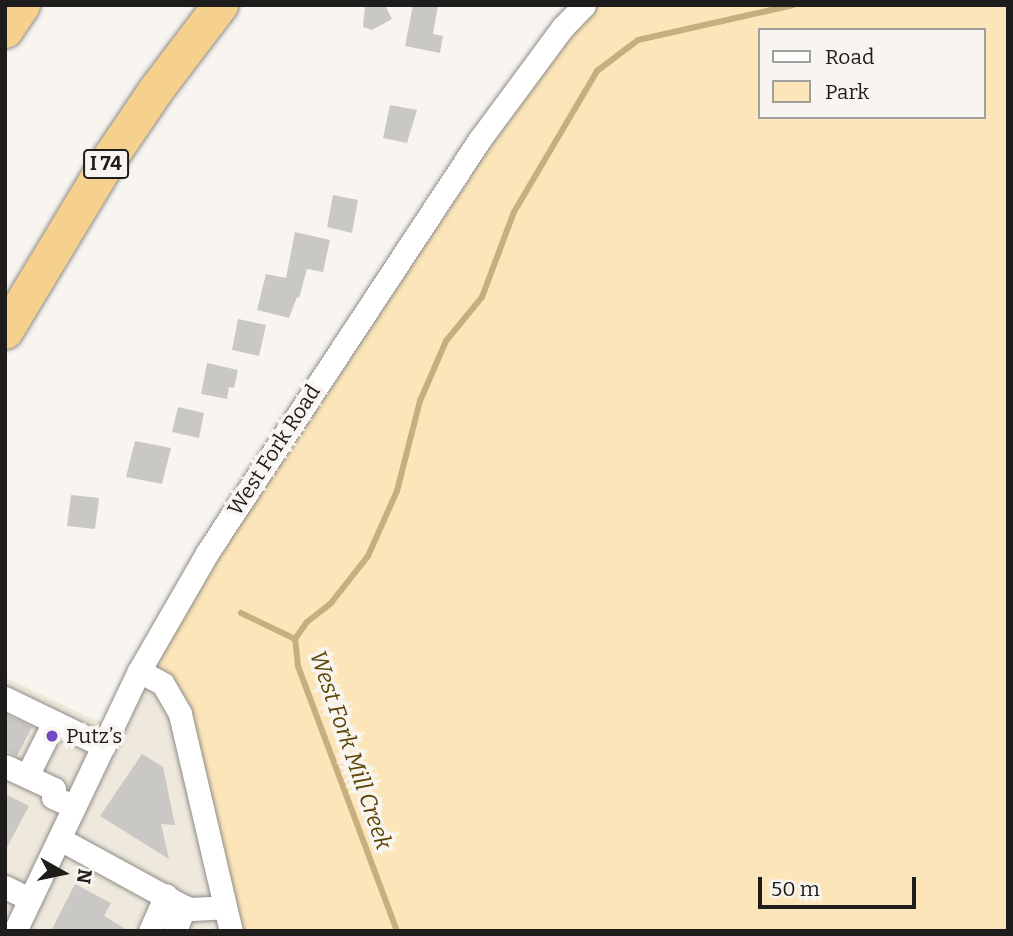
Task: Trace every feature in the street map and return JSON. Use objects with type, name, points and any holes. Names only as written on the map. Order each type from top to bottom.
[{"type":"highway","points":[[5,30],[22,5]]},
{"type":"highway","name":"I 74","points":[[5,331],[110,158],[156,89],[220,5]]},
{"type":"street","name":"West Fork Road","points":[[15,931],[139,671],[206,553],[480,139],[563,27],[584,5]]},
{"type":"street","points":[[139,671],[163,684],[180,714],[231,931]]},
{"type":"street","points":[[5,698],[104,746]]},
{"type":"street","points":[[27,776],[54,722]]},
{"type":"street","points":[[5,766],[54,789],[53,797],[75,807]]},
{"type":"street","points":[[60,839],[184,910]]},
{"type":"street","points":[[5,887],[30,899]]},
{"type":"street","points":[[150,931],[184,910],[225,907]]},
{"type":"street","points":[[175,931],[184,910]]},
{"type":"shaded area","points":[[139,671],[163,684],[231,931],[5,931],[5,677],[86,716],[113,725]]},
{"type":"green space","points":[[584,5],[1008,5],[1008,931],[231,931],[180,714],[139,671],[207,553]]},
{"type":"building","points":[[365,5],[385,5],[392,19],[372,30],[363,27]]},
{"type":"building","points":[[413,5],[438,5],[433,34],[443,36],[440,53],[405,46]]},
{"type":"building","points":[[390,105],[417,110],[407,143],[383,138]]},
{"type":"building","points":[[333,195],[358,200],[352,233],[327,227]]},
{"type":"building","points":[[295,232],[330,240],[323,272],[307,269],[299,298],[297,297],[289,318],[257,310],[266,274],[286,278]]},
{"type":"building","points":[[238,319],[266,325],[259,356],[232,350]]},
{"type":"building","points":[[207,363],[238,370],[234,388],[229,387],[227,399],[201,394]]},
{"type":"building","points":[[178,407],[204,413],[199,438],[172,432]]},
{"type":"building","points":[[135,441],[171,448],[162,484],[126,477]]},
{"type":"building","points":[[71,495],[99,498],[95,529],[67,526]]},
{"type":"building","points":[[5,714],[32,727],[17,756],[5,750]]},
{"type":"building","points":[[142,754],[163,767],[175,825],[161,824],[169,859],[100,816]]},
{"type":"building","points":[[5,794],[29,806],[5,851]]},
{"type":"building","points":[[75,884],[111,903],[104,916],[129,931],[51,931]]},
{"type":"waterway","name":"West Fork Mill Creek","points":[[397,931],[298,666],[295,639],[307,622],[331,603],[368,556],[397,491],[420,401],[446,341],[482,297],[514,212],[597,71],[638,40],[793,5]]},
{"type":"waterway","points":[[241,613],[295,639]]},
{"type":"place","name":"Putz’s","points":[[52,736]]}]
